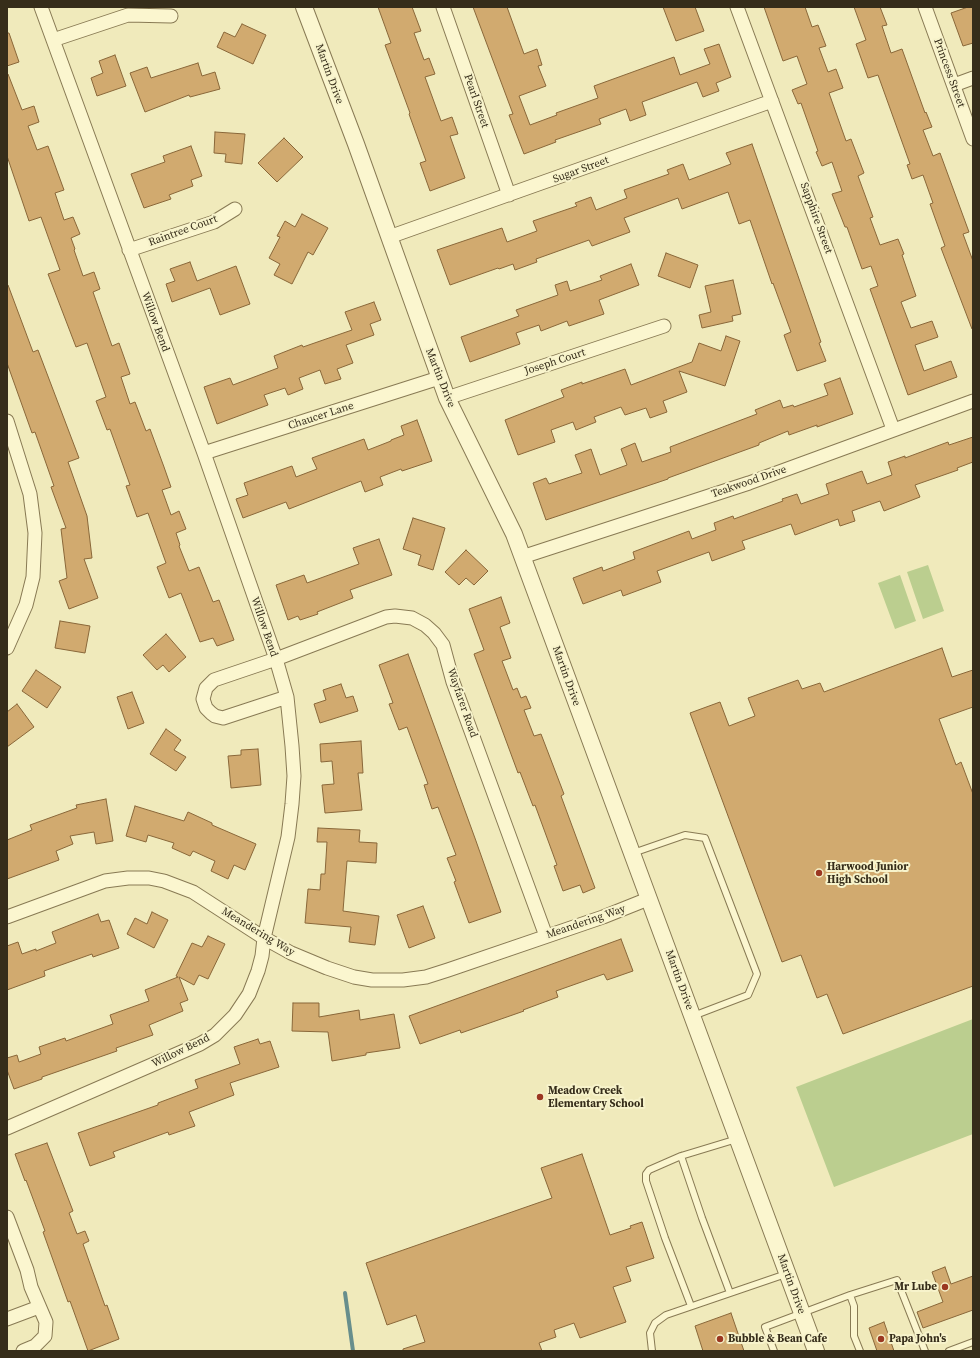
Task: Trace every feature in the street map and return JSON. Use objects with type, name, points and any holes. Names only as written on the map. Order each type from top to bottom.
[{"type":"street","name":"Willow Bend","points":[[7,1128],[183,1053],[214,1035],[235,1015],[249,994],[258,971],[262,956],[264,938],[286,848],[292,804],[293,761],[287,697],[276,659],[204,453],[42,7]]},
{"type":"street","name":"Martin Drive","points":[[304,7],[389,237],[439,378],[447,398],[514,534],[816,1351]]},
{"type":"street","name":"Pearl Street","points":[[443,7],[509,195]]},
{"type":"street","name":"Sapphire Street","points":[[737,7],[893,429]]},
{"type":"street","name":"Princess Street","points":[[925,7],[973,139]]},
{"type":"street","points":[[53,40],[128,15],[171,16]]},
{"type":"street","points":[[954,85],[973,78]]},
{"type":"street","name":"Sugar Street","points":[[389,237],[772,101]]},
{"type":"street","name":"Raintree Court","points":[[129,250],[214,222],[235,209]]},
{"type":"street","name":"Joseph Court","points":[[447,398],[664,326]]},
{"type":"street","name":"Chaucer Lane","points":[[204,453],[439,378]]},
{"type":"street","name":"Teakwood Drive","points":[[522,557],[749,483],[893,429],[973,401]]},
{"type":"street","points":[[7,421],[30,494],[35,533],[33,577],[26,605],[7,648]]},
{"type":"street","name":"Wayfarer Road","points":[[287,697],[223,718],[215,716],[204,705],[204,693],[207,685],[214,680],[276,659],[386,616],[412,618],[425,625],[434,633],[443,645],[453,682],[546,936]]},
{"type":"street","name":"Meandering Way","points":[[7,917],[105,881],[140,878],[164,881],[193,892],[264,938],[292,953],[327,968],[354,977],[385,981],[426,977],[603,918],[648,899]]},
{"type":"street","points":[[7,1217],[39,1307],[46,1322],[45,1336],[35,1346],[23,1351]]},
{"type":"street","points":[[7,1319],[39,1307]]},
{"type":"lane","points":[[632,854],[685,835],[705,838],[757,974],[748,994],[692,1016]]},
{"type":"lane","points":[[691,1306],[665,1238],[646,1181],[646,1174],[649,1170],[681,1156],[737,1139]]},
{"type":"lane","points":[[681,1156],[730,1293]]},
{"type":"lane","points":[[652,1351],[650,1333],[655,1323],[666,1315],[787,1273]]},
{"type":"lane","points":[[774,1351],[765,1327],[850,1295],[897,1280],[925,1351]]},
{"type":"lane","points":[[850,1295],[854,1306],[854,1336],[860,1351]]},
{"type":"lane","points":[[949,1351],[973,1342]]},
{"type":"green space","points":[[928,565],[944,611],[923,619],[907,572]]},
{"type":"green space","points":[[900,575],[916,621],[895,629],[878,583]]},
{"type":"green space","points":[[973,1019],[973,1134],[834,1187],[796,1087]]},
{"type":"building","points":[[378,7],[412,7],[421,31],[414,33],[424,60],[429,58],[435,74],[425,77],[441,121],[452,117],[458,134],[450,136],[465,178],[430,191],[420,163],[426,161],[385,45],[391,43]]},
{"type":"building","points":[[473,7],[507,7],[524,54],[537,49],[542,65],[538,66],[546,86],[519,96],[530,125],[557,115],[556,113],[598,98],[594,86],[674,57],[680,75],[710,64],[704,49],[719,44],[731,77],[716,83],[719,91],[703,97],[697,82],[642,102],[646,115],[630,121],[626,109],[599,119],[601,124],[555,140],[556,142],[524,154],[509,115],[513,114]]},
{"type":"building","points":[[663,7],[695,7],[704,31],[676,41]]},
{"type":"building","points":[[764,7],[805,7],[812,27],[818,25],[826,46],[819,48],[828,72],[836,69],[843,88],[829,93],[846,141],[851,139],[864,173],[858,176],[873,217],[870,218],[880,245],[898,239],[904,254],[902,255],[916,296],[901,302],[911,328],[932,321],[938,337],[915,345],[924,371],[951,361],[957,377],[908,395],[870,289],[878,286],[871,266],[862,269],[847,227],[845,227],[832,194],[842,191],[832,162],[822,166],[816,152],[818,151],[801,103],[798,104],[792,90],[807,84],[797,56],[783,61]]},
{"type":"building","points":[[854,7],[880,7],[887,25],[882,26],[891,53],[902,49],[925,113],[926,112],[932,127],[923,130],[933,156],[940,153],[969,232],[963,234],[973,261],[973,329],[941,248],[945,246],[930,204],[933,203],[923,175],[912,179],[907,165],[910,164],[878,75],[868,78],[856,44],[866,40]]},
{"type":"building","points":[[968,7],[973,7],[973,43],[963,46],[951,13]]},
{"type":"building","points":[[242,24],[266,35],[253,64],[217,47],[224,32],[235,37]]},
{"type":"building","points":[[7,33],[9,33],[19,62],[7,66]]},
{"type":"building","points":[[115,55],[126,86],[97,96],[91,78],[103,73],[99,61]]},
{"type":"building","points":[[198,63],[202,76],[215,72],[220,89],[190,97],[189,95],[145,112],[130,73],[147,67],[151,78]]},
{"type":"building","points":[[7,74],[22,110],[34,106],[39,122],[28,126],[37,150],[48,146],[64,190],[55,193],[64,220],[73,217],[80,234],[71,238],[83,276],[94,272],[100,289],[93,292],[112,346],[119,343],[130,374],[121,377],[130,404],[135,402],[146,431],[150,429],[171,487],[162,490],[171,515],[179,511],[186,529],[176,533],[179,546],[189,571],[199,567],[213,602],[219,600],[234,640],[217,646],[213,638],[200,642],[181,593],[169,598],[157,567],[166,563],[148,513],[137,517],[126,486],[130,485],[110,429],[107,430],[96,401],[106,397],[87,343],[76,347],[48,274],[60,270],[41,217],[29,221],[7,156]]},
{"type":"building","points":[[215,132],[245,134],[242,164],[225,162],[226,154],[214,153]]},
{"type":"building","points":[[284,138],[303,157],[277,182],[258,163]]},
{"type":"building","points":[[752,144],[821,342],[819,343],[826,361],[797,371],[784,335],[791,332],[773,283],[772,284],[750,220],[739,224],[728,192],[682,209],[678,198],[624,218],[630,232],[592,246],[589,240],[536,259],[537,262],[515,270],[513,264],[450,285],[437,250],[502,228],[507,242],[537,231],[533,221],[577,206],[575,203],[591,197],[596,210],[627,198],[624,190],[669,174],[667,170],[683,164],[689,180],[731,164],[726,153]]},
{"type":"building","points":[[191,146],[202,176],[191,180],[193,186],[169,195],[171,199],[144,208],[131,174],[165,162],[163,156]]},
{"type":"building","points":[[302,214],[328,228],[313,255],[308,252],[292,284],[274,275],[280,264],[269,258],[280,237],[277,236],[285,221],[295,227]]},
{"type":"building","points":[[666,253],[698,265],[690,288],[658,276]]},
{"type":"building","points":[[190,262],[197,281],[236,266],[250,304],[220,315],[210,288],[172,302],[166,284],[175,281],[170,269]]},
{"type":"building","points":[[631,264],[639,285],[599,300],[604,314],[569,326],[567,321],[541,331],[539,325],[516,333],[520,344],[470,362],[461,337],[519,316],[516,310],[558,295],[555,285],[567,281],[570,291],[602,280],[600,276]]},
{"type":"building","points":[[733,280],[741,314],[732,316],[733,321],[702,328],[699,315],[711,312],[705,286]]},
{"type":"building","points":[[7,285],[33,352],[38,350],[79,458],[68,462],[87,516],[92,558],[84,559],[98,598],[69,609],[59,581],[67,578],[61,529],[66,528],[51,487],[54,486],[35,432],[32,433],[7,363]]},
{"type":"building","points":[[374,302],[381,320],[370,324],[374,335],[346,345],[353,363],[337,369],[341,379],[325,384],[320,370],[299,378],[303,389],[288,395],[285,388],[264,395],[268,405],[217,424],[204,387],[230,378],[233,385],[278,368],[274,356],[302,345],[303,347],[352,330],[345,312]]},
{"type":"building","points":[[726,336],[740,341],[725,386],[679,371],[687,392],[663,401],[667,412],[650,418],[646,408],[625,415],[621,407],[594,417],[596,422],[576,430],[573,422],[551,430],[555,442],[518,455],[505,420],[564,397],[561,390],[582,382],[582,384],[625,369],[631,385],[692,362],[699,343],[721,351]]},
{"type":"building","points":[[840,378],[853,414],[789,435],[788,431],[759,443],[759,445],[668,479],[546,520],[533,483],[546,478],[549,484],[582,473],[575,455],[591,449],[600,475],[627,465],[621,449],[635,443],[642,462],[671,452],[670,447],[757,414],[755,410],[780,400],[783,408],[793,405],[794,407],[828,395],[824,384]]},
{"type":"building","points":[[417,420],[432,461],[402,471],[401,469],[380,477],[383,485],[365,492],[361,481],[289,509],[286,502],[243,518],[236,499],[248,495],[244,483],[292,466],[296,477],[317,469],[312,458],[364,439],[368,450],[404,435],[401,426]]},
{"type":"building","points":[[973,437],[973,462],[957,468],[958,470],[915,485],[920,497],[884,511],[880,501],[852,511],[855,521],[840,526],[838,519],[795,535],[791,524],[742,541],[745,549],[712,561],[709,552],[657,571],[661,582],[623,596],[621,590],[583,604],[573,578],[602,567],[603,571],[635,559],[633,552],[689,531],[692,539],[716,530],[714,523],[733,516],[734,519],[783,501],[782,499],[797,494],[801,504],[829,494],[826,484],[862,471],[867,484],[892,475],[888,462],[905,456],[905,458],[948,442],[949,445]]},
{"type":"building","points":[[413,518],[445,528],[433,570],[418,565],[421,555],[403,549]]},
{"type":"building","points":[[379,539],[392,575],[350,590],[353,598],[317,612],[318,614],[300,620],[298,616],[288,620],[276,585],[304,575],[307,583],[359,564],[353,548]]},
{"type":"building","points":[[466,550],[488,571],[474,585],[466,578],[459,585],[445,572]]},
{"type":"building","points":[[501,597],[510,623],[500,627],[511,658],[502,661],[513,690],[517,688],[521,698],[526,696],[531,708],[524,710],[534,736],[541,734],[564,794],[561,796],[595,888],[583,893],[580,885],[563,891],[554,866],[557,865],[535,805],[533,806],[520,772],[518,773],[474,654],[484,650],[469,609]]},
{"type":"building","points":[[60,621],[90,626],[85,653],[55,648]]},
{"type":"building","points":[[166,634],[186,657],[169,672],[163,665],[157,670],[143,655]]},
{"type":"building","points":[[942,648],[952,677],[973,670],[973,707],[939,719],[956,765],[961,762],[973,794],[973,986],[843,1034],[827,994],[817,998],[801,955],[782,962],[690,713],[720,702],[729,726],[755,716],[748,698],[798,680],[802,689],[820,683],[824,692]]},
{"type":"building","points":[[408,654],[501,912],[469,923],[447,858],[456,855],[438,807],[432,809],[424,785],[428,784],[407,727],[399,730],[389,704],[393,703],[379,665]]},
{"type":"building","points":[[36,670],[61,687],[47,708],[22,691]]},
{"type":"building","points":[[341,684],[346,698],[353,696],[358,711],[320,723],[314,704],[326,700],[323,690]]},
{"type":"building","points":[[132,692],[144,723],[128,729],[117,697]]},
{"type":"building","points":[[17,704],[34,727],[7,747],[7,712]]},
{"type":"building","points":[[166,729],[181,740],[174,750],[186,757],[176,771],[150,754]]},
{"type":"building","points":[[361,741],[363,773],[358,773],[362,810],[325,813],[322,785],[334,784],[332,761],[321,762],[320,744]]},
{"type":"building","points":[[258,749],[261,785],[231,788],[228,756],[241,755],[241,750]]},
{"type":"building","points":[[106,799],[113,841],[96,844],[94,832],[70,836],[73,844],[56,851],[59,860],[7,879],[7,840],[32,830],[30,825],[77,808],[76,805]]},
{"type":"building","points":[[135,806],[184,821],[188,812],[212,823],[212,825],[256,844],[245,870],[234,865],[228,879],[211,871],[215,861],[193,851],[190,856],[172,848],[174,843],[148,835],[146,842],[126,836]]},
{"type":"building","points":[[318,828],[360,830],[359,842],[377,843],[376,863],[347,861],[343,911],[379,916],[375,945],[349,942],[351,927],[305,923],[308,889],[320,890],[321,874],[325,874],[327,842],[317,842]]},
{"type":"building","points":[[423,906],[435,938],[409,948],[397,915]]},
{"type":"building","points":[[152,912],[168,920],[154,948],[127,934],[135,918],[147,924]]},
{"type":"building","points":[[98,914],[101,922],[109,920],[119,948],[93,957],[92,954],[44,971],[45,976],[7,990],[7,946],[18,942],[22,954],[36,949],[36,951],[56,943],[52,932]]},
{"type":"building","points":[[208,936],[225,944],[208,979],[199,975],[194,985],[179,977],[188,1000],[180,1003],[183,1011],[149,1025],[153,1035],[116,1048],[117,1051],[42,1077],[42,1079],[14,1089],[7,1070],[7,1058],[17,1055],[19,1062],[41,1054],[39,1047],[65,1038],[66,1041],[113,1024],[110,1015],[149,1001],[145,990],[178,977],[176,976],[192,943],[202,947]]},
{"type":"building","points":[[621,939],[633,971],[607,980],[604,974],[556,991],[558,997],[523,1010],[524,1011],[461,1033],[460,1030],[420,1044],[409,1016]]},
{"type":"building","points":[[293,1003],[319,1003],[319,1017],[359,1010],[360,1020],[394,1014],[400,1048],[366,1053],[366,1055],[332,1061],[328,1032],[292,1031]]},
{"type":"building","points":[[258,1039],[260,1044],[270,1041],[279,1067],[230,1083],[234,1095],[189,1112],[195,1126],[169,1135],[168,1132],[113,1152],[115,1157],[90,1166],[78,1133],[158,1105],[158,1103],[198,1088],[195,1080],[240,1064],[234,1047]]},
{"type":"building","points":[[47,1143],[73,1211],[69,1213],[77,1234],[85,1231],[89,1241],[83,1244],[105,1306],[107,1305],[119,1339],[88,1351],[70,1301],[68,1302],[43,1232],[45,1231],[15,1154]]},
{"type":"building","points":[[582,1154],[610,1235],[631,1228],[630,1226],[642,1222],[654,1258],[626,1267],[631,1281],[613,1287],[626,1322],[580,1338],[574,1323],[554,1330],[556,1337],[539,1343],[542,1351],[403,1351],[403,1349],[425,1342],[416,1315],[387,1325],[366,1263],[552,1198],[541,1168]]},
{"type":"building","name":"Mr Lube","points":[[945,1267],[951,1284],[973,1276],[973,1310],[923,1328],[917,1312],[943,1302],[932,1272]]},
{"type":"building","name":"Bubble & Bean Cafe","points":[[731,1313],[744,1351],[703,1351],[695,1326]]},
{"type":"building","name":"Papa John's","points":[[884,1322],[894,1351],[877,1351],[869,1328]]},
{"type":"waterway","points":[[345,1293],[353,1351]]},
{"type":"place","name":"Harwood Junior High School","points":[[819,873]]},
{"type":"place","name":"Meadow Creek Elementary School","points":[[540,1097]]},
{"type":"place","name":"Mr Lube","points":[[945,1287]]},
{"type":"place","name":"Bubble & Bean Cafe","points":[[720,1339]]},
{"type":"place","name":"Papa John's","points":[[881,1339]]}]
